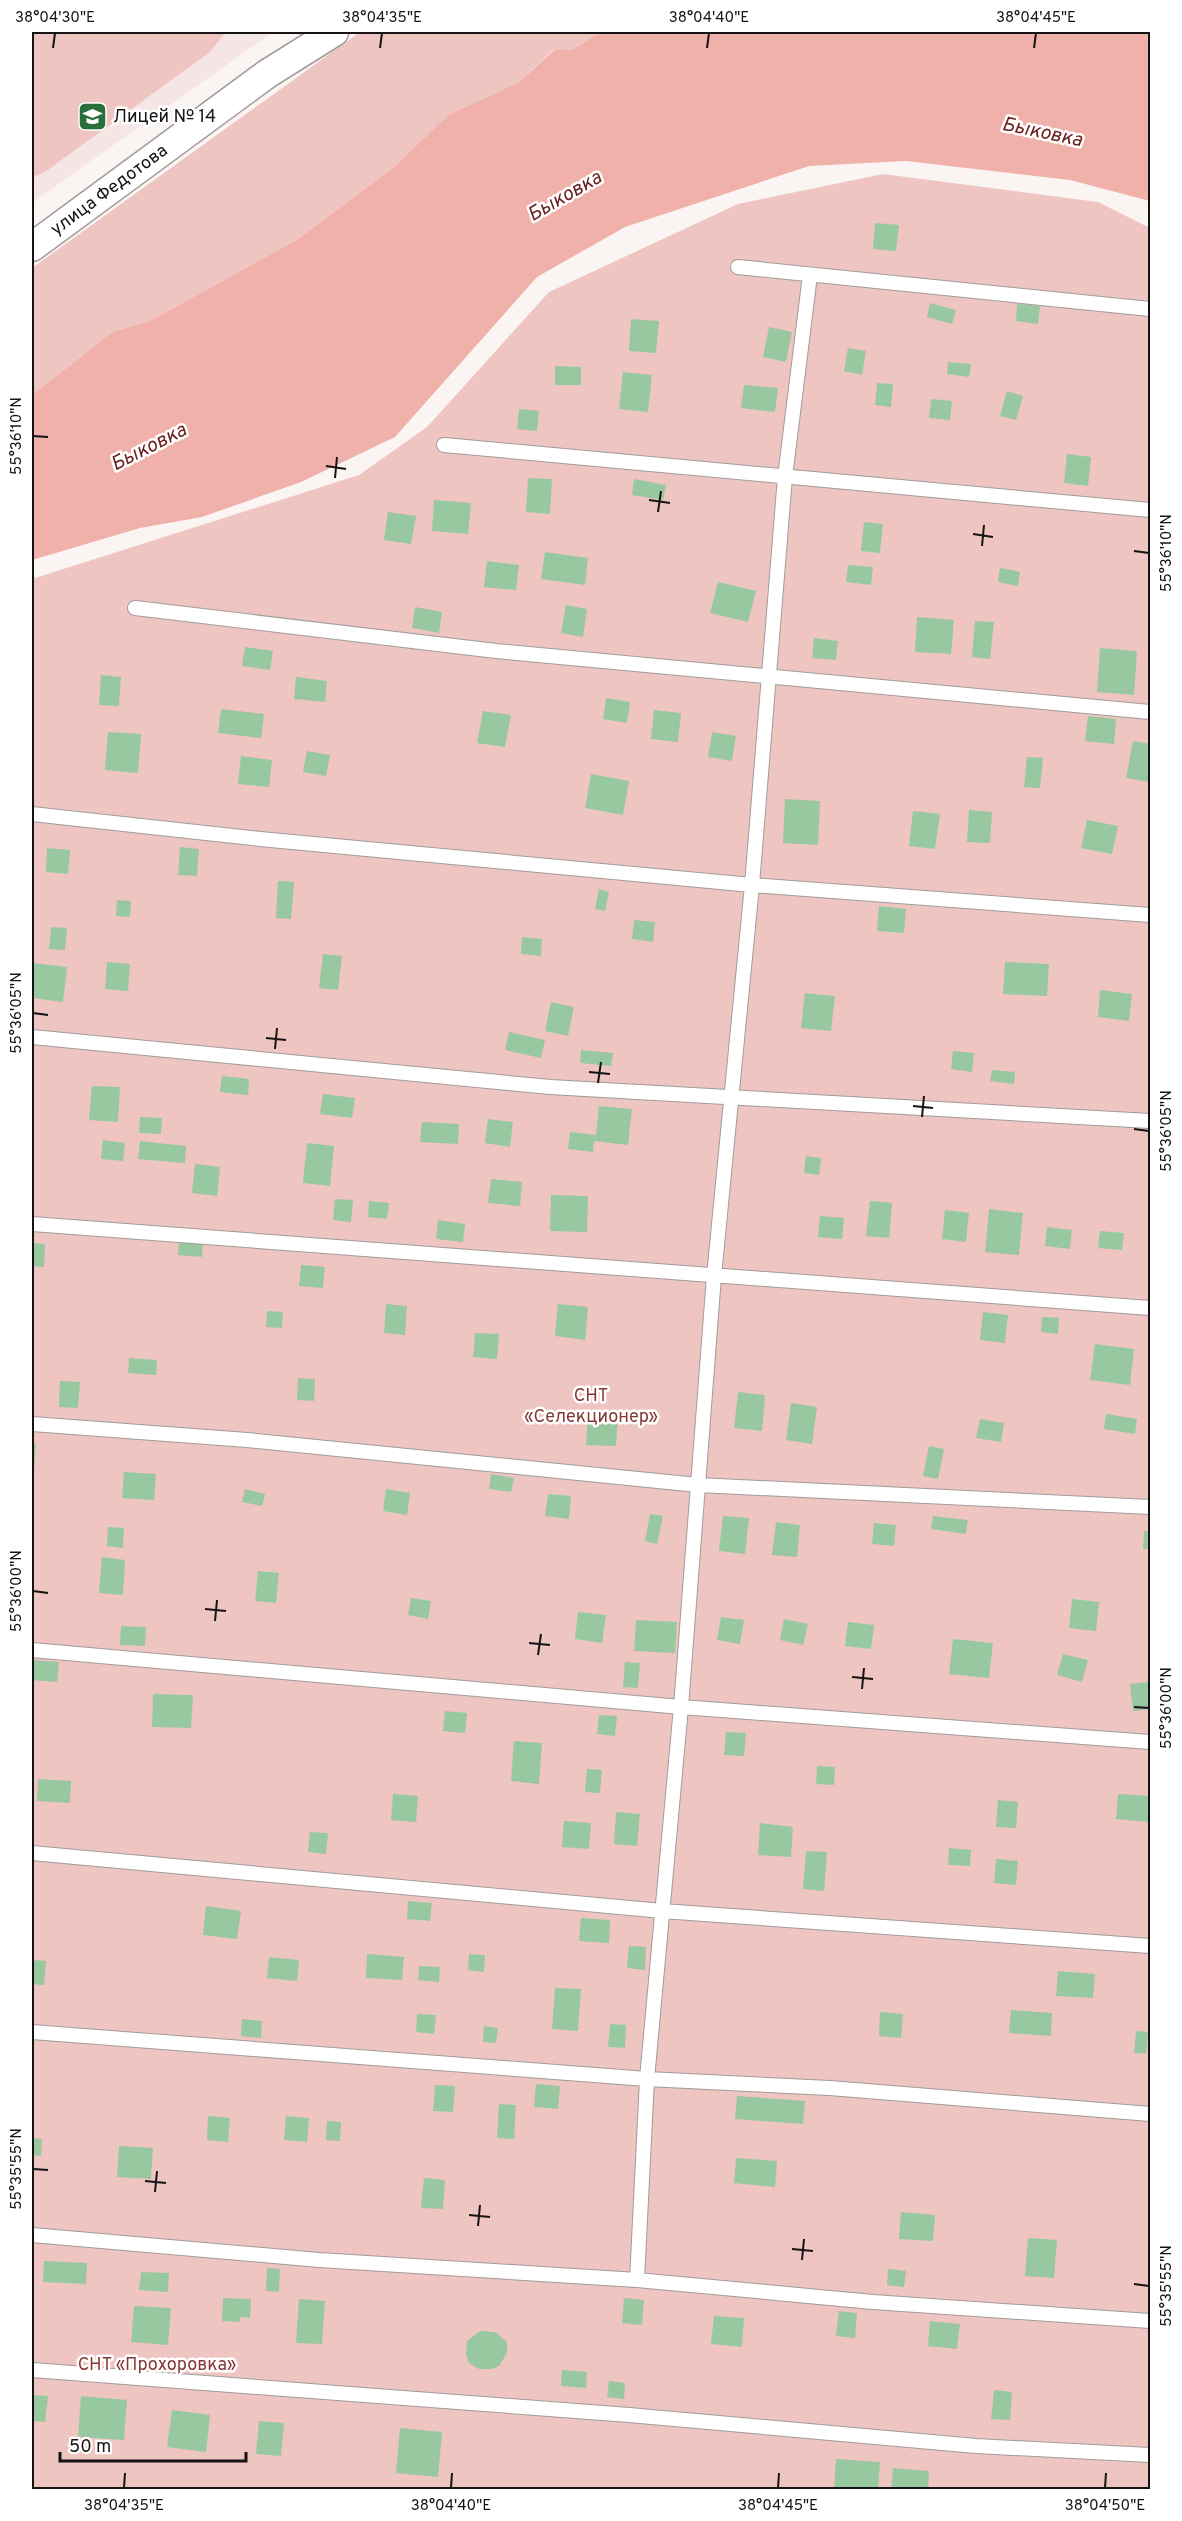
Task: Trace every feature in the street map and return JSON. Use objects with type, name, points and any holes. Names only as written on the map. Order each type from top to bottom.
[{"type":"street","name":"улица Федотова","points":[[32,247],[267,74],[334,32]]},
{"type":"lane","points":[[738,267],[1150,309]]},
{"type":"lane","points":[[637,2280],[647,2079],[681,1707],[714,1276],[752,885],[785,477],[810,275]]},
{"type":"lane","points":[[444,445],[1150,510]]},
{"type":"lane","points":[[135,608],[496,651],[1150,711]]},
{"type":"lane","points":[[32,814],[260,839],[752,885],[1150,915]]},
{"type":"lane","points":[[32,1037],[550,1087],[1150,1121]]},
{"type":"lane","points":[[32,1224],[1150,1308]]},
{"type":"lane","points":[[32,1424],[247,1440],[698,1485],[1150,1507]]},
{"type":"lane","points":[[32,1650],[681,1707],[1150,1742]]},
{"type":"lane","points":[[32,1853],[662,1911],[1150,1946]]},
{"type":"lane","points":[[32,2032],[647,2079],[831,2088],[1150,2114]]},
{"type":"lane","points":[[32,2235],[319,2260],[637,2280],[873,2302],[1150,2321]]},
{"type":"lane","points":[[32,2370],[629,2415],[976,2446],[1150,2455]]},
{"type":"shaded area","name":"Лицей № 14","points":[[32,32],[273,32],[32,203]]},
{"type":"green space","name":"Лицей № 14","points":[[32,32],[226,32],[210,52],[45,172],[32,178]]},
{"type":"green space","points":[[360,32],[600,32],[572,50],[553,50],[519,82],[448,115],[393,168],[298,239],[150,321],[112,332],[32,395],[32,268]]},
{"type":"green space","name":"СНТ «Селекционер»","points":[[883,174],[1098,202],[1150,228],[1150,2489],[32,2489],[32,579],[359,475],[427,427],[549,292],[738,204]]},
{"type":"water","name":"Быковка","points":[[600,32],[1149,32],[1150,201],[1070,180],[906,161],[809,166],[625,227],[537,277],[395,437],[301,482],[202,517],[140,528],[32,560],[32,395],[112,332],[150,321],[298,239],[393,168],[448,115],[519,82],[554,50],[572,50]]},
{"type":"building","points":[[875,223],[899,225],[896,251],[873,249]]},
{"type":"building","points":[[930,303],[956,310],[952,324],[927,317]]},
{"type":"building","points":[[1017,304],[1040,306],[1038,324],[1016,321]]},
{"type":"building","points":[[631,319],[659,321],[656,353],[629,351]]},
{"type":"building","points":[[769,327],[792,332],[786,362],[763,357]]},
{"type":"building","points":[[848,348],[866,351],[862,375],[844,371]]},
{"type":"building","points":[[948,362],[971,364],[969,377],[947,374]]},
{"type":"building","points":[[555,366],[581,367],[581,385],[555,385]]},
{"type":"building","points":[[623,372],[652,375],[648,412],[619,409]]},
{"type":"building","points":[[877,383],[893,384],[891,407],[875,405]]},
{"type":"building","points":[[744,385],[778,388],[775,412],[741,408]]},
{"type":"building","points":[[1007,391],[1023,396],[1016,420],[1000,416]]},
{"type":"building","points":[[931,399],[952,401],[950,420],[929,418]]},
{"type":"building","points":[[519,409],[539,411],[537,431],[517,429]]},
{"type":"building","points":[[1067,454],[1091,457],[1088,486],[1064,483]]},
{"type":"building","points":[[528,478],[552,479],[550,514],[526,512]]},
{"type":"building","points":[[634,479],[666,485],[663,500],[632,495]]},
{"type":"building","points":[[434,500],[471,503],[468,534],[432,531]]},
{"type":"building","points":[[388,512],[416,516],[411,544],[384,540]]},
{"type":"building","points":[[864,522],[883,524],[880,553],[861,551]]},
{"type":"building","points":[[545,552],[588,558],[585,585],[541,579]]},
{"type":"building","points":[[487,561],[519,565],[516,590],[484,587]]},
{"type":"building","points":[[848,565],[873,567],[871,585],[846,582]]},
{"type":"building","points":[[1000,568],[1020,572],[1018,586],[998,582]]},
{"type":"building","points":[[718,582],[756,591],[748,622],[710,613]]},
{"type":"building","points":[[566,605],[587,609],[583,637],[561,633]]},
{"type":"building","points":[[415,607],[442,612],[439,633],[412,628]]},
{"type":"building","points":[[917,617],[954,620],[951,654],[915,652]]},
{"type":"building","points":[[975,621],[994,622],[990,659],[972,657]]},
{"type":"building","points":[[814,638],[838,641],[836,660],[812,658]]},
{"type":"building","points":[[245,647],[273,651],[270,670],[242,666]]},
{"type":"building","points":[[1100,648],[1137,651],[1134,695],[1097,692]]},
{"type":"building","points":[[101,675],[121,677],[119,706],[99,705]]},
{"type":"building","points":[[296,677],[327,681],[325,702],[294,699]]},
{"type":"building","points":[[606,698],[630,702],[627,723],[603,719]]},
{"type":"building","points":[[221,709],[264,714],[261,738],[218,733]]},
{"type":"building","points":[[654,710],[681,713],[678,742],[651,739]]},
{"type":"building","points":[[483,711],[511,715],[505,747],[477,743]]},
{"type":"building","points":[[1088,716],[1116,719],[1114,744],[1085,741]]},
{"type":"building","points":[[108,732],[141,734],[138,773],[105,770]]},
{"type":"building","points":[[712,732],[736,736],[732,761],[708,757]]},
{"type":"building","points":[[1133,741],[1150,744],[1150,782],[1126,778]]},
{"type":"building","points":[[307,751],[330,755],[326,776],[303,772]]},
{"type":"building","points":[[241,756],[272,760],[269,787],[238,784]]},
{"type":"building","points":[[1027,757],[1043,758],[1040,788],[1024,787]]},
{"type":"building","points":[[591,774],[629,781],[623,815],[585,808]]},
{"type":"building","points":[[785,799],[820,801],[818,845],[783,843]]},
{"type":"building","points":[[969,810],[992,812],[990,843],[967,842]]},
{"type":"building","points":[[913,811],[940,814],[935,849],[909,846]]},
{"type":"building","points":[[1087,820],[1118,826],[1112,854],[1081,848]]},
{"type":"building","points":[[180,847],[199,849],[197,876],[178,875]]},
{"type":"building","points":[[47,848],[70,850],[68,874],[46,872]]},
{"type":"building","points":[[278,881],[294,882],[291,919],[276,918]]},
{"type":"building","points":[[599,889],[609,892],[605,911],[595,909]]},
{"type":"building","points":[[117,900],[131,901],[130,917],[116,916]]},
{"type":"building","points":[[879,906],[906,909],[904,933],[877,931]]},
{"type":"building","points":[[634,920],[655,922],[653,942],[632,939]]},
{"type":"building","points":[[51,927],[67,928],[65,950],[49,949]]},
{"type":"building","points":[[522,937],[542,939],[541,956],[521,954]]},
{"type":"building","points":[[323,954],[342,956],[338,990],[319,988]]},
{"type":"building","points":[[107,962],[130,964],[128,991],[105,989]]},
{"type":"building","points":[[1005,962],[1049,964],[1047,996],[1003,994]]},
{"type":"building","points":[[32,963],[67,967],[63,1002],[32,998]]},
{"type":"building","points":[[1100,990],[1132,994],[1129,1021],[1098,1017]]},
{"type":"building","points":[[805,993],[835,996],[831,1031],[801,1028]]},
{"type":"building","points":[[551,1002],[574,1007],[568,1036],[545,1031]]},
{"type":"building","points":[[509,1032],[545,1040],[541,1058],[505,1050]]},
{"type":"building","points":[[581,1050],[613,1053],[611,1066],[580,1063]]},
{"type":"building","points":[[953,1051],[974,1053],[972,1072],[951,1069]]},
{"type":"building","points":[[992,1070],[1015,1072],[1014,1084],[990,1081]]},
{"type":"building","points":[[222,1076],[249,1079],[248,1095],[220,1092]]},
{"type":"building","points":[[92,1086],[120,1087],[118,1122],[89,1120]]},
{"type":"building","points":[[323,1094],[355,1098],[352,1118],[320,1114]]},
{"type":"building","points":[[599,1106],[632,1109],[628,1145],[594,1141],[593,1152],[568,1149],[570,1132],[596,1135]]},
{"type":"building","points":[[140,1117],[162,1118],[161,1134],[139,1133]]},
{"type":"building","points":[[488,1119],[513,1122],[510,1147],[485,1143]]},
{"type":"building","points":[[422,1122],[459,1124],[458,1144],[420,1142]]},
{"type":"building","points":[[103,1140],[125,1143],[123,1161],[101,1159]]},
{"type":"building","points":[[140,1141],[186,1146],[185,1163],[138,1159]]},
{"type":"building","points":[[307,1143],[334,1146],[330,1186],[303,1183]]},
{"type":"building","points":[[806,1156],[821,1158],[819,1175],[804,1173]]},
{"type":"building","points":[[195,1164],[220,1167],[217,1196],[192,1193]]},
{"type":"building","points":[[491,1179],[522,1182],[520,1206],[488,1203]]},
{"type":"building","points":[[551,1195],[588,1196],[587,1232],[550,1231]]},
{"type":"building","points":[[335,1199],[353,1200],[351,1222],[333,1220]]},
{"type":"building","points":[[369,1201],[389,1203],[387,1219],[368,1217]]},
{"type":"building","points":[[870,1201],[892,1203],[889,1238],[866,1236]]},
{"type":"building","points":[[989,1209],[1023,1213],[1019,1255],[985,1252]]},
{"type":"building","points":[[945,1210],[969,1213],[966,1242],[942,1239]]},
{"type":"building","points":[[820,1216],[844,1218],[842,1239],[818,1237]]},
{"type":"building","points":[[438,1220],[465,1224],[463,1242],[436,1239]]},
{"type":"building","points":[[1047,1227],[1072,1230],[1070,1249],[1045,1246]]},
{"type":"building","points":[[1100,1231],[1124,1233],[1122,1250],[1098,1248]]},
{"type":"building","points":[[179,1240],[203,1242],[202,1257],[178,1255]]},
{"type":"building","points":[[32,1243],[45,1244],[44,1267],[32,1266]]},
{"type":"building","points":[[301,1265],[325,1267],[323,1288],[299,1286]]},
{"type":"building","points":[[386,1304],[407,1306],[405,1335],[384,1333]]},
{"type":"building","points":[[558,1304],[588,1307],[585,1340],[555,1336]]},
{"type":"building","points":[[267,1311],[283,1312],[282,1328],[266,1327]]},
{"type":"building","points":[[983,1312],[1008,1315],[1005,1343],[980,1340]]},
{"type":"building","points":[[1042,1317],[1059,1318],[1058,1334],[1041,1332]]},
{"type":"building","points":[[475,1333],[499,1334],[497,1359],[473,1357]]},
{"type":"building","points":[[1095,1344],[1134,1349],[1130,1385],[1090,1380]]},
{"type":"building","points":[[129,1358],[157,1360],[156,1375],[128,1373]]},
{"type":"building","points":[[298,1378],[315,1379],[314,1401],[297,1400]]},
{"type":"building","points":[[60,1381],[80,1382],[78,1408],[59,1407]]},
{"type":"building","points":[[738,1392],[765,1395],[762,1431],[734,1428]]},
{"type":"building","points":[[791,1403],[817,1407],[812,1444],[786,1440]]},
{"type":"building","points":[[588,1412],[618,1414],[616,1446],[586,1445]]},
{"type":"building","points":[[1106,1414],[1137,1419],[1135,1434],[1104,1429]]},
{"type":"building","points":[[980,1419],[1004,1423],[1001,1442],[976,1438]]},
{"type":"building","points":[[32,1443],[36,1444],[33,1480],[32,1480]]},
{"type":"building","points":[[929,1446],[944,1449],[938,1479],[923,1476]]},
{"type":"building","points":[[124,1472],[156,1474],[154,1500],[122,1498]]},
{"type":"building","points":[[491,1474],[514,1478],[511,1492],[489,1489]]},
{"type":"building","points":[[245,1489],[265,1494],[262,1506],[242,1502]]},
{"type":"building","points":[[386,1489],[410,1493],[407,1515],[383,1511]]},
{"type":"building","points":[[548,1494],[571,1496],[569,1519],[545,1516]]},
{"type":"building","points":[[650,1514],[663,1516],[657,1544],[645,1541]]},
{"type":"building","points":[[723,1516],[749,1518],[745,1554],[719,1551]]},
{"type":"building","points":[[933,1516],[968,1520],[966,1534],[931,1529]]},
{"type":"building","points":[[776,1522],[800,1525],[797,1557],[772,1555]]},
{"type":"building","points":[[874,1523],[896,1525],[894,1546],[872,1544]]},
{"type":"building","points":[[108,1527],[124,1528],[123,1548],[107,1546]]},
{"type":"building","points":[[1144,1531],[1150,1531],[1150,1549],[1143,1549]]},
{"type":"building","points":[[102,1557],[125,1560],[123,1595],[99,1593]]},
{"type":"building","points":[[258,1571],[279,1573],[276,1603],[255,1601]]},
{"type":"building","points":[[411,1598],[431,1601],[428,1619],[408,1615]]},
{"type":"building","points":[[1072,1599],[1099,1602],[1096,1631],[1069,1628]]},
{"type":"building","points":[[578,1612],[606,1615],[602,1643],[575,1639]]},
{"type":"building","points":[[721,1617],[744,1620],[740,1644],[717,1640]]},
{"type":"building","points":[[784,1619],[808,1624],[803,1645],[780,1640]]},
{"type":"building","points":[[636,1620],[677,1622],[675,1653],[634,1651]]},
{"type":"building","points":[[848,1622],[874,1625],[871,1649],[845,1646]]},
{"type":"building","points":[[121,1626],[146,1627],[145,1646],[120,1645]]},
{"type":"building","points":[[953,1639],[993,1643],[989,1678],[949,1674]]},
{"type":"building","points":[[1063,1654],[1088,1660],[1082,1682],[1057,1675]]},
{"type":"building","points":[[33,1660],[59,1662],[57,1682],[32,1680]]},
{"type":"building","points":[[625,1662],[640,1663],[638,1688],[623,1687]]},
{"type":"building","points":[[1148,1682],[1150,1709],[1133,1711],[1130,1684]]},
{"type":"building","points":[[153,1694],[193,1695],[191,1728],[152,1727]]},
{"type":"building","points":[[445,1711],[467,1713],[465,1733],[443,1731]]},
{"type":"building","points":[[599,1715],[617,1716],[615,1736],[597,1734]]},
{"type":"building","points":[[726,1732],[746,1733],[744,1756],[724,1755]]},
{"type":"building","points":[[514,1741],[542,1743],[539,1784],[511,1781]]},
{"type":"building","points":[[817,1766],[835,1767],[834,1785],[816,1784]]},
{"type":"building","points":[[587,1769],[602,1770],[600,1793],[585,1792]]},
{"type":"building","points":[[38,1779],[71,1781],[70,1803],[37,1801]]},
{"type":"building","points":[[393,1794],[418,1796],[416,1822],[391,1820]]},
{"type":"building","points":[[1118,1794],[1150,1796],[1150,1822],[1116,1819]]},
{"type":"building","points":[[998,1800],[1018,1802],[1016,1828],[996,1827]]},
{"type":"building","points":[[616,1812],[640,1814],[637,1846],[614,1844]]},
{"type":"building","points":[[564,1821],[591,1823],[589,1849],[562,1847]]},
{"type":"building","points":[[760,1823],[793,1827],[791,1857],[758,1855]]},
{"type":"building","points":[[310,1832],[328,1833],[326,1854],[308,1852]]},
{"type":"building","points":[[949,1848],[971,1850],[970,1866],[948,1865]]},
{"type":"building","points":[[806,1851],[827,1852],[824,1891],[803,1889]]},
{"type":"building","points":[[996,1859],[1018,1861],[1016,1885],[994,1883]]},
{"type":"building","points":[[408,1901],[432,1903],[430,1921],[407,1919]]},
{"type":"building","points":[[206,1906],[241,1911],[237,1939],[203,1935]]},
{"type":"building","points":[[581,1918],[610,1920],[609,1943],[579,1941]]},
{"type":"building","points":[[629,1946],[646,1947],[645,1970],[627,1968]]},
{"type":"building","points":[[367,1954],[404,1957],[402,1980],[366,1978]]},
{"type":"building","points":[[469,1954],[485,1955],[484,1972],[468,1970]]},
{"type":"building","points":[[269,1957],[299,1960],[297,1981],[267,1978]]},
{"type":"building","points":[[32,1960],[46,1961],[44,1985],[32,1984]]},
{"type":"building","points":[[419,1966],[440,1967],[439,1982],[418,1980]]},
{"type":"building","points":[[1058,1971],[1095,1974],[1093,1998],[1056,1996]]},
{"type":"building","points":[[555,1988],[581,1989],[578,2031],[552,2029]]},
{"type":"building","points":[[1011,2010],[1052,2013],[1051,2036],[1009,2033]]},
{"type":"building","points":[[880,2012],[903,2014],[901,2038],[879,2036]]},
{"type":"building","points":[[417,2014],[436,2015],[434,2034],[416,2032]]},
{"type":"building","points":[[242,2019],[262,2021],[261,2038],[241,2036]]},
{"type":"building","points":[[610,2024],[626,2025],[625,2048],[608,2047]]},
{"type":"building","points":[[484,2026],[498,2028],[496,2043],[483,2042]]},
{"type":"building","points":[[1136,2031],[1148,2032],[1146,2054],[1134,2053]]},
{"type":"building","points":[[536,2084],[560,2086],[558,2109],[534,2107]]},
{"type":"building","points":[[435,2085],[455,2086],[453,2112],[433,2111]]},
{"type":"building","points":[[737,2096],[805,2101],[803,2124],[735,2119]]},
{"type":"building","points":[[499,2104],[516,2105],[514,2139],[497,2138]]},
{"type":"building","points":[[208,2116],[230,2118],[228,2142],[207,2140]]},
{"type":"building","points":[[286,2116],[309,2118],[307,2142],[284,2140]]},
{"type":"building","points":[[327,2121],[341,2122],[340,2141],[326,2140]]},
{"type":"building","points":[[32,2138],[42,2139],[41,2156],[32,2155]]},
{"type":"building","points":[[119,2146],[153,2148],[151,2179],[117,2177]]},
{"type":"building","points":[[736,2158],[777,2161],[775,2187],[734,2183]]},
{"type":"building","points":[[424,2178],[445,2180],[443,2209],[421,2208]]},
{"type":"building","points":[[901,2212],[935,2215],[933,2241],[899,2239]]},
{"type":"building","points":[[1028,2238],[1057,2240],[1054,2278],[1025,2276]]},
{"type":"building","points":[[44,2261],[87,2263],[86,2284],[43,2282]]},
{"type":"building","points":[[267,2268],[280,2269],[279,2292],[266,2291]]},
{"type":"building","points":[[888,2269],[906,2271],[904,2287],[887,2285]]},
{"type":"building","points":[[141,2272],[169,2273],[168,2292],[139,2290]]},
{"type":"building","points":[[223,2298],[251,2299],[250,2318],[240,2317],[240,2322],[222,2321]]},
{"type":"building","points":[[624,2298],[644,2300],[642,2325],[622,2323]]},
{"type":"building","points":[[299,2299],[325,2301],[322,2344],[296,2343]]},
{"type":"building","points":[[134,2306],[171,2308],[168,2345],[131,2342]]},
{"type":"building","points":[[839,2311],[857,2313],[855,2338],[836,2336]]},
{"type":"building","points":[[714,2316],[744,2318],[742,2347],[711,2344]]},
{"type":"building","points":[[930,2321],[960,2324],[957,2349],[928,2346]]},
{"type":"building","points":[[480,2331],[495,2332],[507,2342],[507,2353],[499,2366],[492,2369],[479,2369],[469,2363],[466,2354],[467,2341]]},
{"type":"building","points":[[562,2370],[587,2372],[586,2388],[561,2386]]},
{"type":"building","points":[[609,2381],[625,2383],[624,2399],[607,2397]]},
{"type":"building","points":[[994,2390],[1012,2392],[1010,2420],[991,2419]]},
{"type":"building","points":[[32,2395],[48,2396],[45,2422],[32,2421]]},
{"type":"building","points":[[81,2396],[127,2400],[124,2440],[78,2437]]},
{"type":"building","points":[[172,2410],[210,2415],[206,2452],[167,2447]]},
{"type":"building","points":[[259,2421],[284,2423],[281,2456],[256,2454]]},
{"type":"building","points":[[400,2428],[442,2432],[438,2477],[396,2473]]},
{"type":"building","points":[[836,2459],[880,2462],[878,2490],[834,2490]]},
{"type":"building","points":[[893,2468],[929,2471],[928,2490],[891,2490]]},
{"type":"place","name":"Лицей № 14","points":[[92,117]]},
{"type":"park label","name":"СНТ «Прохоровка»","points":[[157,2365]]}]
